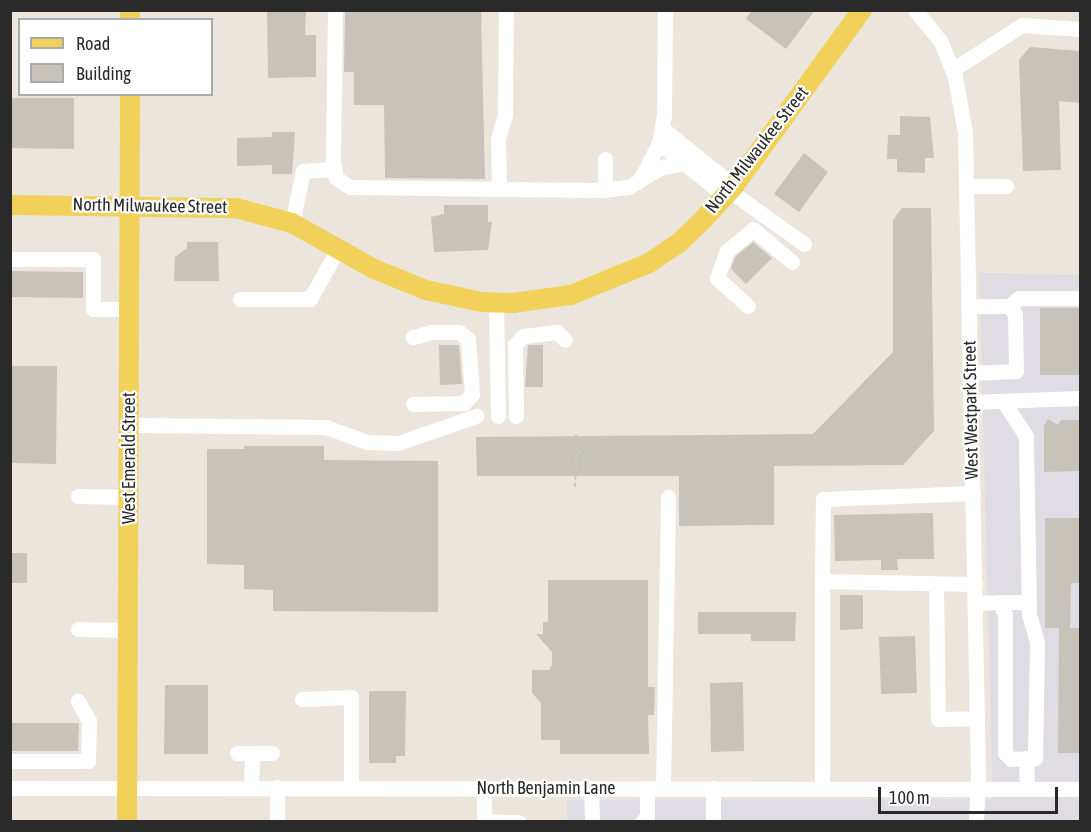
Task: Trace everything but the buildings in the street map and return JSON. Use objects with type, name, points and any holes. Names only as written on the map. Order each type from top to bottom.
[{"type":"main road","name":"North Milwaukee Street","points":[[10,205],[131,204],[236,208],[292,223],[374,269],[426,291],[495,302],[571,295],[626,275],[679,243],[730,191],[862,10]]},
{"type":"main road","name":"West Emerald Street","points":[[127,822],[130,96]]},
{"type":"street","points":[[335,10],[335,169],[336,178],[350,187],[605,190],[628,187],[662,166],[684,163]]},
{"type":"street","points":[[499,189],[498,139],[505,115],[506,10]]},
{"type":"street","points":[[640,180],[661,135],[665,10]]},
{"type":"street","name":"West Westpark Street","points":[[915,10],[940,42],[952,70],[965,132],[978,718],[979,789],[976,822]]},
{"type":"street","points":[[952,70],[1022,25],[1080,29]]},
{"type":"street","points":[[661,135],[684,163],[730,191]]},
{"type":"street","points":[[661,135],[730,191],[804,244]]},
{"type":"street","points":[[605,159],[605,190]]},
{"type":"street","points":[[292,223],[303,171],[335,169]]},
{"type":"street","points":[[966,186],[1006,186]]},
{"type":"street","points":[[748,306],[717,278],[727,251],[753,228],[792,262]]},
{"type":"street","points":[[240,299],[310,299],[339,248]]},
{"type":"street","points":[[10,259],[93,259],[93,309],[130,309]]},
{"type":"street","points":[[968,306],[1009,306],[1019,298],[1080,298]]},
{"type":"street","points":[[495,302],[498,416]]},
{"type":"street","points":[[970,373],[1016,371],[1015,314],[1009,306]]},
{"type":"street","points":[[413,338],[450,332],[468,339],[472,394],[464,403],[413,404]]},
{"type":"street","points":[[516,416],[515,345],[523,336],[557,332],[565,340]]},
{"type":"street","points":[[971,402],[1080,398]]},
{"type":"street","points":[[1000,602],[1005,615],[1005,753],[1011,759],[1035,758],[1037,642],[1029,602],[1026,436],[1003,401]]},
{"type":"street","points":[[129,425],[326,427],[367,442],[398,442],[476,416]]},
{"type":"street","points":[[822,788],[823,499],[973,493]]},
{"type":"street","points":[[78,496],[129,497]]},
{"type":"street","points":[[663,788],[668,497]]},
{"type":"street","points":[[822,581],[975,584]]},
{"type":"street","points":[[936,584],[938,719],[978,718]]},
{"type":"street","points":[[975,603],[1029,602]]},
{"type":"street","points":[[78,629],[128,630]]},
{"type":"street","points":[[302,699],[351,697],[351,788]]},
{"type":"street","points":[[10,761],[88,761],[89,721],[78,701]]},
{"type":"street","points":[[251,787],[244,753],[272,753]]},
{"type":"street","points":[[1026,758],[1027,789]]},
{"type":"street","points":[[277,787],[277,822]]},
{"type":"street","name":"North Benjamin Lane","points":[[10,788],[1080,789]]},
{"type":"street","points":[[484,788],[484,821],[519,822]]},
{"type":"street","points":[[591,788],[592,822]]},
{"type":"street","points":[[642,822],[647,816],[647,788]]},
{"type":"street","points":[[713,788],[713,822]]},
{"type":"path","points":[[575,487],[577,444]]},
{"type":"shaded area","points":[[979,273],[1080,275],[1080,821],[567,822],[567,800],[993,799]]}]
